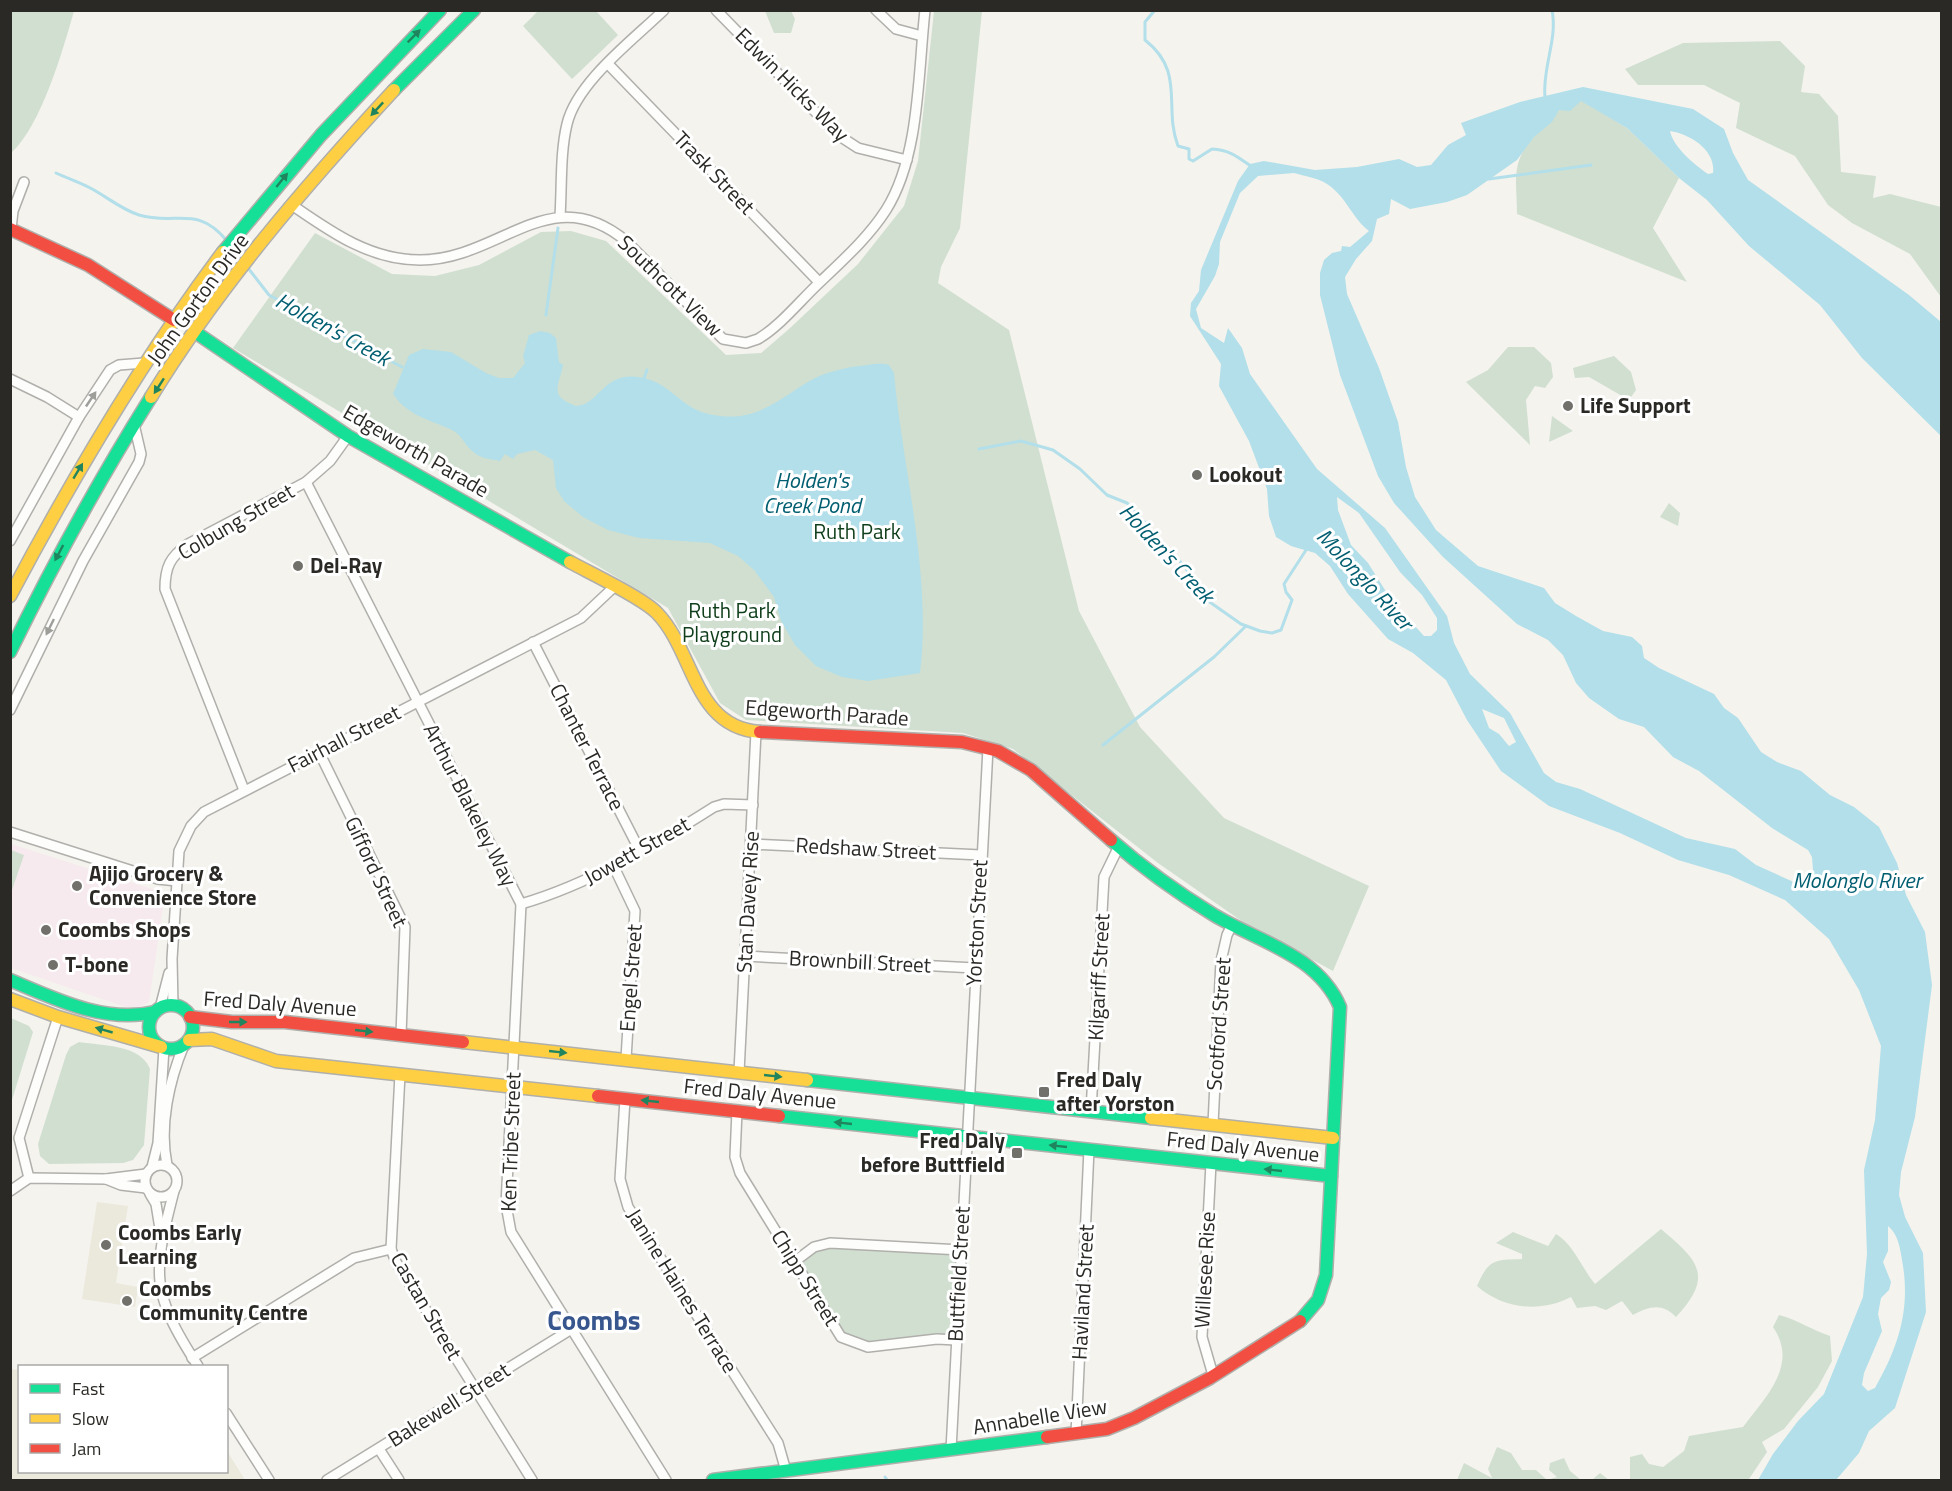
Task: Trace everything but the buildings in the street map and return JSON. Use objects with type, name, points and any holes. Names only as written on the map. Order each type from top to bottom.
[{"type":"street","name":"John Gorton Drive","points":[[10,597],[62,498],[144,363],[213,266],[307,150],[440,10]]},
{"type":"street","name":"John Gorton Drive","points":[[10,652],[68,537],[134,424],[228,286],[292,205],[378,107],[474,10]]},
{"type":"street","points":[[560,216],[567,123],[578,97],[664,10]]},
{"type":"street","name":"Edwin Hicks Way","points":[[716,10],[838,135],[858,148],[907,160]]},
{"type":"street","points":[[876,10],[896,29],[922,36]]},
{"type":"street","name":"Southcott View","points":[[292,205],[359,248],[395,258],[420,260],[467,253],[538,221],[560,216],[587,218],[612,229],[713,331],[734,342],[746,343],[763,336],[874,227],[897,190],[907,160],[925,10]]},
{"type":"street","name":"Trask Street","points":[[609,64],[819,282]]},
{"type":"street","points":[[24,182],[13,211],[11,229],[88,265],[174,320]]},
{"type":"street","name":"Edgeworth Parade","points":[[195,332],[348,436],[648,605],[664,620],[704,696],[719,717],[736,727],[756,732],[952,741],[988,748],[1017,760],[1119,846],[1232,925],[1324,976],[1335,990],[1340,1007],[1333,1137]]},
{"type":"street","name":"John Gorton Drive","points":[[10,541],[79,417],[111,370],[119,365],[144,363]]},
{"type":"street","points":[[10,379],[47,397],[79,417]]},
{"type":"street","points":[[10,710],[83,561],[139,462],[141,454],[134,424]]},
{"type":"street","name":"Colbung Street","points":[[244,790],[165,589],[165,570],[173,555],[188,544],[306,482],[330,461],[348,436]]},
{"type":"street","name":"Arthur Blakeley Way","points":[[306,482],[521,904],[514,1047]]},
{"type":"street","name":"Fairhall Street","points":[[174,1006],[172,959],[179,851],[191,826],[204,812],[588,614],[615,586]]},
{"type":"street","name":"Chanter Terrace","points":[[533,642],[640,851]]},
{"type":"street","name":"Stan Davey Rise","points":[[739,1072],[756,732]]},
{"type":"street","name":"Yorston Street","points":[[968,1097],[988,748]]},
{"type":"street","name":"Gifford Street","points":[[319,752],[405,927],[401,1035]]},
{"type":"street","name":"Jowett Street","points":[[521,904],[555,895],[640,851],[714,807],[724,804],[753,805]]},
{"type":"street","points":[[10,832],[158,879],[177,881]]},
{"type":"street","name":"Redshaw Street","points":[[751,844],[981,855]]},
{"type":"street","name":"Kilgariff Street","points":[[1091,1111],[1104,877],[1119,846]]},
{"type":"street","name":"Engel Street","points":[[613,865],[635,911],[626,1059]]},
{"type":"street","name":"Scotford Street","points":[[1213,1124],[1221,961],[1227,935],[1232,925]]},
{"type":"street","name":"Brownbill Street","points":[[745,956],[975,968]]},
{"type":"street","name":"Fairhall Street","points":[[158,1010],[172,959]]},
{"type":"street","name":"Fred Daly Avenue","points":[[10,980],[66,1002],[123,1017],[141,1018],[158,1010],[174,1006],[180,1007],[190,1017],[193,1029],[187,1042]]},
{"type":"street","name":"Fred Daly Avenue","points":[[10,999],[58,1017],[162,1048],[174,1049],[187,1042],[212,1039],[276,1061],[1331,1176]]},
{"type":"street","points":[[158,1010],[149,1031],[162,1048],[158,1143],[149,1170],[148,1191],[156,1204],[162,1237]]},
{"type":"street","points":[[29,1178],[19,1138],[58,1017]]},
{"type":"street","name":"Fred Daly Avenue","points":[[190,1017],[232,1022],[285,1022],[1333,1137]]},
{"type":"street","points":[[187,1042],[173,1072],[169,1092],[166,1165],[177,1176],[162,1237],[158,1273],[170,1323],[197,1365]]},
{"type":"street","name":"Ken Tribe Street","points":[[514,1047],[507,1218],[511,1232],[570,1330],[666,1480]]},
{"type":"street","name":"Castan Street","points":[[400,1074],[391,1249],[396,1262],[532,1480]]},
{"type":"street","name":"Buttfield Street","points":[[951,1450],[968,1097]]},
{"type":"street","name":"Janine Haines Terrace","points":[[625,1099],[620,1179],[628,1207],[778,1443],[786,1471]]},
{"type":"street","name":"Chipp Street","points":[[737,1111],[735,1157],[740,1173],[841,1336],[868,1347],[937,1339],[956,1340]]},
{"type":"street","name":"Annabelle View","points":[[713,1480],[1076,1434],[1107,1429],[1149,1413],[1306,1317],[1318,1300],[1326,1275],[1333,1137]]},
{"type":"street","name":"Haviland Street","points":[[1076,1434],[1089,1149]]},
{"type":"street","name":"Willesee Rise","points":[[1211,1163],[1202,1337],[1213,1375]]},
{"type":"street","points":[[10,1191],[29,1178],[106,1179],[166,1165]]},
{"type":"street","points":[[106,1179],[148,1191],[160,1197],[174,1191]]},
{"type":"street","points":[[794,1262],[814,1247],[830,1244],[961,1251]]},
{"type":"street","points":[[192,1358],[354,1258],[391,1249]]},
{"type":"street","name":"Bakewell Street","points":[[327,1480],[570,1330]]},
{"type":"street","points":[[228,1416],[269,1480]]},
{"type":"street","points":[[379,1449],[399,1480]]},
{"type":"shaded area","points":[[11,844],[165,893],[149,1002],[134,1010],[11,968]]},
{"type":"shaded area","name":"Coombs Early Learning","points":[[97,1202],[128,1206],[116,1283],[138,1287],[135,1307],[82,1299]]},
{"type":"shaded area","points":[[11,1369],[18,1370],[18,1473],[228,1473],[228,1453],[245,1480],[11,1480]]},
{"type":"green space","points":[[10,11],[74,11],[50,86],[32,125],[11,153]]},
{"type":"green space","points":[[538,11],[596,11],[618,35],[572,79],[523,26]]},
{"type":"green space","points":[[765,11],[791,11],[795,19],[791,33],[774,33]]},
{"type":"green space","name":"Ruth Park","points":[[934,11],[982,11],[960,228],[941,267],[938,283],[1009,330],[1079,611],[1140,727],[1224,818],[1369,886],[1333,971],[1243,922],[1158,863],[1013,749],[963,733],[746,720],[720,703],[668,608],[233,348],[315,233],[392,274],[435,276],[479,265],[541,232],[571,231],[606,241],[726,355],[761,353],[858,264],[904,206],[918,161]]},
{"type":"green space","points":[[1780,41],[1805,66],[1801,92],[1819,94],[1838,116],[1841,172],[1876,176],[1873,198],[1890,194],[1941,207],[1941,297],[1910,254],[1852,223],[1828,205],[1795,156],[1736,128],[1740,103],[1704,85],[1638,85],[1625,69],[1683,43]]},
{"type":"green space","points":[[1581,100],[1627,128],[1679,178],[1653,228],[1687,282],[1517,214],[1516,173],[1526,147],[1559,109]]},
{"type":"green space","points":[[1508,347],[1534,347],[1551,363],[1553,377],[1545,388],[1535,386],[1526,400],[1530,445],[1466,382],[1488,370]]},
{"type":"green space","points":[[1614,356],[1631,372],[1636,390],[1629,400],[1589,377],[1575,378],[1573,368]]},
{"type":"green space","points":[[1552,416],[1573,431],[1549,442]]},
{"type":"green space","points":[[1669,503],[1680,513],[1678,526],[1660,517]]},
{"type":"green space","points":[[10,850],[24,855],[11,893]]},
{"type":"green space","points":[[11,1018],[29,1026],[33,1032],[11,1103]]},
{"type":"green space","points":[[79,1042],[129,1051],[145,1061],[150,1069],[144,1145],[133,1160],[123,1163],[49,1164],[40,1156],[38,1144],[66,1055],[70,1047]]},
{"type":"green space","points":[[1661,1229],[1685,1250],[1697,1270],[1698,1280],[1695,1290],[1676,1317],[1656,1307],[1633,1315],[1622,1301],[1606,1310],[1595,1306],[1577,1308],[1571,1297],[1547,1305],[1522,1306],[1498,1300],[1477,1286],[1485,1271],[1494,1263],[1522,1259],[1522,1254],[1496,1243],[1513,1232],[1548,1246],[1556,1234],[1573,1250],[1595,1284]]},
{"type":"green space","points":[[830,1243],[961,1250],[956,1340],[868,1347],[841,1337],[794,1262]]},
{"type":"green space","points":[[1779,1315],[1830,1336],[1832,1361],[1818,1387],[1784,1429],[1762,1442],[1767,1452],[1749,1479],[1630,1480],[1630,1457],[1642,1454],[1649,1464],[1663,1467],[1684,1451],[1689,1436],[1743,1427],[1769,1392],[1781,1367],[1783,1354],[1773,1327]]},
{"type":"green space","points":[[1497,1447],[1511,1453],[1522,1470],[1536,1470],[1547,1480],[1457,1480],[1464,1463],[1492,1478],[1488,1469]]},
{"type":"green space","points":[[1564,1458],[1570,1471],[1581,1480],[1547,1480],[1557,1477],[1549,1470],[1550,1463]]},
{"type":"green space","points":[[1600,1473],[1609,1480],[1592,1480]]},
{"type":"water","name":"Molonglo River","points":[[1583,87],[1693,109],[1724,129],[1733,153],[1748,180],[1909,295],[1941,322],[1941,436],[1862,358],[1820,305],[1749,246],[1707,200],[1679,178],[1627,128],[1581,101],[1570,111],[1559,110],[1552,122],[1534,137],[1517,160],[1467,195],[1447,202],[1410,209],[1391,199],[1389,214],[1377,219],[1372,241],[1356,259],[1345,277],[1347,294],[1379,368],[1398,422],[1406,467],[1415,497],[1436,530],[1478,566],[1544,588],[1555,603],[1576,616],[1603,631],[1632,637],[1642,646],[1644,658],[1659,668],[1714,694],[1724,708],[1738,718],[1761,752],[1777,762],[1801,771],[1830,795],[1854,807],[1879,827],[1897,863],[1906,895],[1925,932],[1932,985],[1915,1117],[1901,1172],[1899,1195],[1905,1217],[1923,1253],[1926,1312],[1895,1408],[1869,1431],[1859,1453],[1836,1480],[1758,1480],[1773,1454],[1798,1421],[1824,1394],[1863,1297],[1867,1254],[1864,1170],[1875,1120],[1881,1046],[1859,990],[1829,939],[1785,900],[1729,875],[1678,860],[1620,833],[1549,806],[1501,771],[1467,720],[1446,680],[1413,653],[1388,639],[1348,594],[1330,566],[1315,553],[1291,546],[1276,537],[1269,516],[1267,489],[1249,441],[1219,386],[1221,364],[1190,316],[1191,303],[1199,291],[1201,270],[1238,181],[1250,164],[1264,161],[1315,170],[1357,167],[1399,159],[1417,167],[1431,165],[1448,145],[1466,135],[1461,123],[1520,102]],"holes":[[[1670,131],[1700,144],[1710,157],[1713,173],[1708,174],[1691,161],[1672,137]],[[1294,173],[1324,182],[1339,194],[1369,231],[1350,247],[1342,246],[1341,251],[1332,253],[1324,260],[1320,273],[1320,295],[1340,375],[1378,476],[1394,503],[1443,557],[1517,624],[1548,640],[1563,655],[1576,683],[1589,698],[1619,719],[1644,727],[1673,757],[1699,771],[1772,828],[1808,850],[1812,857],[1814,883],[1807,888],[1756,865],[1735,849],[1686,838],[1580,789],[1556,782],[1544,773],[1510,713],[1470,674],[1454,643],[1447,616],[1385,528],[1317,469],[1250,374],[1242,348],[1228,328],[1224,343],[1201,328],[1196,309],[1215,276],[1219,264],[1220,242],[1240,193],[1258,176]],[[1337,497],[1359,513],[1400,572],[1422,595],[1437,618],[1437,630],[1431,636],[1424,636],[1392,601],[1368,563],[1351,545],[1338,510]],[[1482,709],[1504,718],[1516,742],[1509,746],[1499,734],[1489,728]],[[1888,1226],[1896,1237],[1900,1251],[1904,1278],[1904,1311],[1891,1357],[1875,1388],[1868,1391],[1862,1385],[1864,1373],[1882,1331],[1878,1314],[1881,1298],[1889,1290],[1891,1282],[1883,1262],[1888,1251]]]},
{"type":"water","name":"Holden's Creek Pond","points":[[540,331],[550,333],[556,338],[559,362],[563,365],[558,385],[559,394],[567,402],[576,406],[584,404],[617,379],[638,377],[660,384],[688,405],[702,412],[727,417],[743,416],[765,408],[827,373],[859,366],[889,365],[894,373],[919,561],[923,636],[920,673],[868,681],[842,677],[816,666],[795,645],[781,621],[774,597],[754,570],[738,556],[710,543],[639,538],[608,530],[583,517],[564,501],[556,488],[553,460],[535,450],[517,454],[513,459],[505,454],[500,461],[482,457],[474,453],[455,432],[413,413],[393,394],[409,355],[423,349],[451,352],[486,373],[499,378],[513,378],[525,363],[523,356],[529,335]]},
{"type":"waterway","points":[[1155,10],[1145,22],[1145,40],[1158,52],[1170,77],[1172,117],[1178,146],[1189,149],[1189,159],[1193,161],[1212,149],[1229,152],[1252,167]]},
{"type":"waterway","points":[[1545,97],[1553,32],[1552,10]]},
{"type":"waterway","points":[[1489,179],[1591,165]]},
{"type":"waterway","name":"Holden's Creek","points":[[56,173],[139,215],[152,218],[196,219],[216,230],[227,241]]},
{"type":"waterway","points":[[546,315],[558,228]]},
{"type":"waterway","name":"Holden's Creek","points":[[231,247],[242,260]]},
{"type":"waterway","name":"Holden's Creek","points":[[248,268],[269,295],[402,367]]},
{"type":"waterway","points":[[644,378],[647,370]]},
{"type":"waterway","name":"Holden's Creek","points":[[979,449],[1021,441],[1053,450],[1080,469],[1107,495],[1127,503],[1185,567],[1204,598],[1241,624],[1260,631],[1272,633],[1281,630],[1292,600],[1284,584],[1308,547]]},
{"type":"waterway","points":[[1103,745],[1214,657],[1246,626]]},
{"type":"traffic: fast","points":[[223,252],[321,135],[440,10]]},
{"type":"traffic: fast","points":[[394,90],[474,10]]},
{"type":"traffic: fast","points":[[195,332],[348,436],[570,562]]},
{"type":"traffic: fast","points":[[10,652],[77,523],[151,397]]},
{"type":"traffic: fast","points":[[1111,840],[1148,870],[1201,907],[1302,962],[1330,989],[1340,1007],[1326,1275],[1318,1300],[1300,1321]]},
{"type":"traffic: fast","points":[[10,980],[62,1002],[99,1012],[118,1015],[155,1012]]},
{"type":"traffic: fast","points":[[171,1005],[186,1012],[193,1027],[186,1042],[171,1049],[156,1042],[149,1027],[156,1012],[171,1005]]},
{"type":"traffic: fast","points":[[807,1080],[1151,1118]]},
{"type":"traffic: fast","points":[[779,1116],[1331,1176]]},
{"type":"traffic: fast","points":[[713,1480],[1047,1437]]},
{"type":"traffic: slow","points":[[151,397],[234,276],[296,200],[394,90]]},
{"type":"traffic: slow","points":[[10,596],[58,507],[110,420],[164,335],[223,252]]},
{"type":"traffic: slow","points":[[570,562],[629,593],[657,613],[670,629],[708,702],[721,717],[738,727],[760,732]]},
{"type":"traffic: slow","points":[[10,999],[58,1017],[161,1047]]},
{"type":"traffic: slow","points":[[189,1040],[212,1039],[276,1061],[598,1096]]},
{"type":"traffic: slow","points":[[463,1042],[807,1080]]},
{"type":"traffic: slow","points":[[1151,1118],[1333,1138]]},
{"type":"traffic: jam","points":[[10,229],[88,265],[174,320]]},
{"type":"traffic: jam","points":[[760,732],[962,742],[998,751],[1031,770],[1111,840]]},
{"type":"traffic: jam","points":[[190,1017],[232,1022],[285,1022],[463,1042]]},
{"type":"traffic: jam","points":[[598,1096],[779,1116]]},
{"type":"traffic: jam","points":[[1047,1437],[1107,1429],[1134,1418],[1210,1378],[1300,1321]]},
{"type":"place","name":"Life Support","points":[[1568,406]]},
{"type":"place","name":"Lookout","points":[[1197,475]]},
{"type":"place","name":"Del-Ray","points":[[298,566]]},
{"type":"place","name":"Ajijo Grocery & Convenience Store","points":[[77,886]]},
{"type":"place","name":"Coombs Shops","points":[[46,930]]},
{"type":"place","name":"T-bone","points":[[53,965]]},
{"type":"place","name":"Fred Daly after Yorston","points":[[1044,1092]]},
{"type":"place","name":"Fred Daly before Buttfield","points":[[1017,1153]]},
{"type":"place","name":"Coombs Early Learning","points":[[106,1245]]},
{"type":"place","name":"Coombs Community Centre","points":[[127,1301]]},
{"type":"district","name":"Coombs","points":[[594,1321]]},
{"type":"park label","name":"Ruth Park Playground","points":[[732,623]]}]
